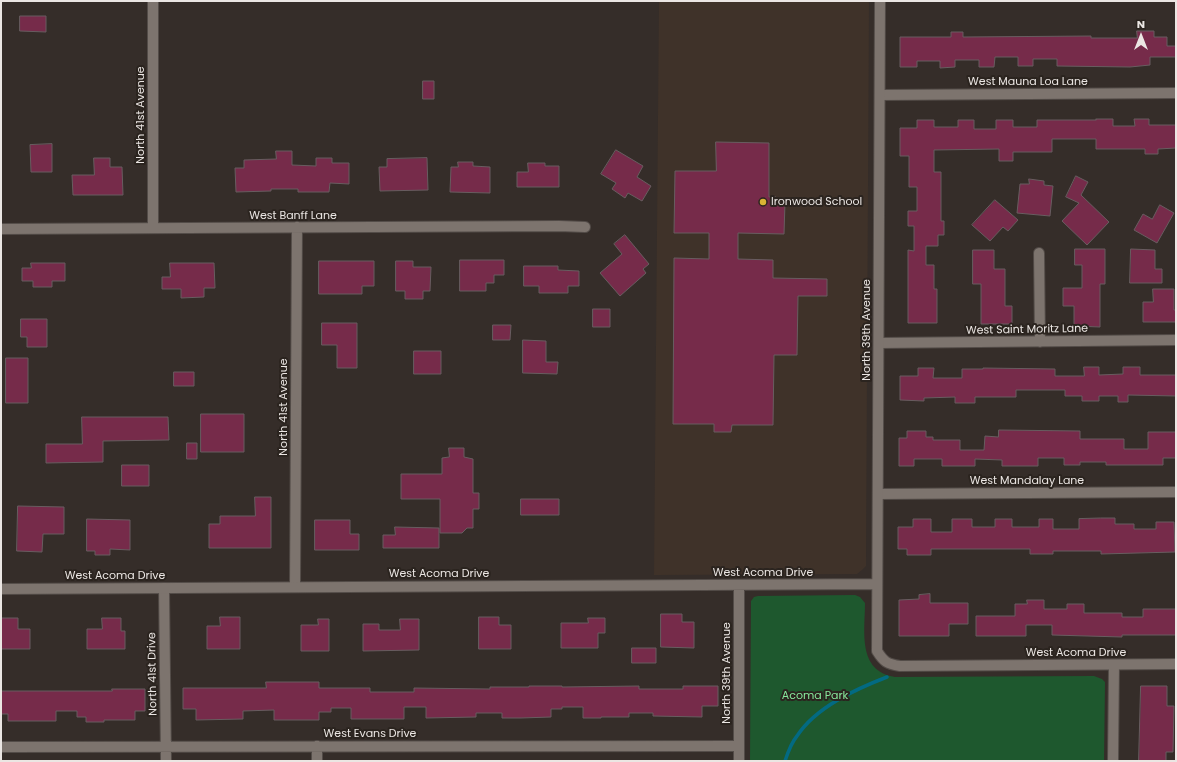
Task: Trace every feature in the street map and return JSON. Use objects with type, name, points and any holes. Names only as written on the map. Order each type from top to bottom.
[{"type":"street","name":"North 41st Avenue","points":[[153,1],[153,228]]},
{"type":"street","name":"North 39th Avenue","points":[[880,1],[877,651],[882,659]]},
{"type":"street","name":"West Mauna Loa Lane","points":[[880,95],[1176,92]]},
{"type":"street","name":"West Banff Lane","points":[[1,229],[585,227]]},
{"type":"street","name":"North 41st Avenue","points":[[295,587],[297,228]]},
{"type":"street","points":[[1039,253],[1040,342]]},
{"type":"street","name":"West Saint Moritz Lane","points":[[879,343],[1176,340]]},
{"type":"street","name":"West Mandalay Lane","points":[[878,494],[1176,492]]},
{"type":"street","name":"West Acoma Drive","points":[[1,589],[877,584]]},
{"type":"street","name":"North 39th Avenue","points":[[739,585],[739,761]]},
{"type":"street","name":"North 41st Drive","points":[[164,588],[166,761]]},
{"type":"street","name":"West Acoma Drive","points":[[882,659],[889,664],[900,666],[1176,664]]},
{"type":"street","points":[[1113,761],[1114,665]]},
{"type":"street","points":[[317,746],[317,761]]},
{"type":"street","name":"West Evans Drive","points":[[1,747],[739,746]]},
{"type":"shaded area","name":"Ironwood School","points":[[659,1],[869,1],[866,566],[857,574],[654,575]]},
{"type":"green space","name":"Acoma Park","points":[[855,595],[860,597],[865,603],[864,637],[869,658],[874,667],[883,673],[895,677],[1094,676],[1102,679],[1105,682],[1104,761],[750,761],[751,601],[754,597],[758,596]]},
{"type":"building","points":[[20,16],[46,16],[46,32],[20,31]]},
{"type":"building","points":[[1137,31],[1154,31],[1154,37],[1167,37],[1167,46],[1176,46],[1176,57],[1150,57],[1150,65],[1130,67],[1057,66],[1057,59],[1033,59],[1033,66],[1018,66],[1018,57],[995,57],[994,67],[979,67],[979,60],[955,60],[955,67],[940,68],[940,61],[917,61],[917,67],[900,67],[900,37],[951,37],[951,32],[963,32],[963,37],[1091,36],[1091,38],[1137,38]]},
{"type":"building","points":[[423,81],[434,81],[434,99],[423,99]]},
{"type":"building","points":[[1113,119],[1113,126],[1135,126],[1134,119],[1149,119],[1149,125],[1176,125],[1176,148],[1158,149],[1158,154],[1145,154],[1145,149],[1096,149],[1096,139],[1052,139],[1052,152],[1013,152],[1013,161],[999,161],[999,149],[934,150],[934,172],[941,172],[941,221],[944,221],[944,235],[938,235],[938,246],[926,246],[926,265],[934,265],[934,289],[937,289],[937,323],[908,323],[908,250],[914,251],[914,226],[908,226],[908,211],[917,211],[917,187],[909,187],[909,156],[900,156],[900,128],[917,128],[917,120],[934,120],[934,127],[958,127],[958,120],[974,120],[974,129],[996,129],[996,120],[1013,120],[1013,127],[1037,127],[1037,120]]},
{"type":"building","points":[[716,142],[769,143],[769,197],[776,197],[776,202],[785,202],[784,234],[738,233],[738,259],[773,260],[773,278],[827,279],[827,296],[798,296],[797,355],[774,355],[773,425],[732,425],[731,432],[714,432],[714,424],[673,424],[674,258],[709,259],[709,233],[674,233],[675,171],[716,171]]},
{"type":"building","points":[[52,144],[52,172],[31,172],[30,145]]},
{"type":"building","points":[[616,150],[643,166],[637,177],[651,186],[642,201],[628,193],[625,198],[612,189],[616,183],[601,174]]},
{"type":"building","points":[[276,151],[292,151],[292,165],[316,166],[316,158],[332,158],[332,163],[349,163],[349,184],[330,183],[329,192],[298,192],[298,189],[271,189],[271,191],[236,192],[235,168],[244,168],[244,160],[276,159]]},
{"type":"building","points":[[94,158],[110,158],[110,167],[122,167],[123,195],[73,195],[72,175],[94,175]]},
{"type":"building","points":[[427,158],[428,190],[380,191],[379,167],[387,167],[387,159]]},
{"type":"building","points":[[458,162],[473,162],[473,166],[490,167],[490,193],[450,192],[451,167],[458,167]]},
{"type":"building","points":[[528,163],[545,163],[545,166],[559,166],[559,187],[517,187],[517,172],[528,172]]},
{"type":"building","points":[[1076,176],[1088,182],[1081,195],[1109,222],[1087,245],[1062,221],[1079,203],[1066,197]]},
{"type":"building","points":[[1029,179],[1044,181],[1044,185],[1053,186],[1050,216],[1017,213],[1020,184],[1029,184]]},
{"type":"building","points":[[995,200],[1018,220],[1008,231],[1003,227],[990,241],[972,225]]},
{"type":"building","points":[[1160,205],[1174,213],[1157,243],[1134,230],[1143,214],[1152,219]]},
{"type":"building","points":[[625,235],[649,264],[643,269],[646,273],[620,296],[600,273],[622,254],[614,244]]},
{"type":"building","points":[[1075,249],[1105,249],[1105,284],[1100,284],[1100,327],[1074,326],[1074,306],[1063,306],[1063,288],[1082,288],[1082,265],[1075,265]]},
{"type":"building","points":[[1131,249],[1155,250],[1155,269],[1162,269],[1162,283],[1130,283]]},
{"type":"building","points":[[973,250],[994,250],[994,269],[1005,269],[1005,306],[1012,306],[1012,324],[981,324],[981,284],[973,284]]},
{"type":"building","points":[[460,260],[504,260],[504,275],[494,275],[494,283],[486,283],[486,291],[460,291]]},
{"type":"building","points":[[319,261],[374,261],[374,286],[362,286],[362,294],[319,294]]},
{"type":"building","points":[[396,261],[413,261],[413,267],[431,267],[430,291],[423,291],[423,299],[405,299],[405,291],[396,291]]},
{"type":"building","points":[[31,263],[65,263],[65,281],[52,281],[52,287],[33,287],[33,281],[22,281],[22,268],[31,268]]},
{"type":"building","points":[[170,263],[214,263],[215,288],[204,288],[204,297],[181,298],[181,289],[162,289],[162,277],[170,277]]},
{"type":"building","points":[[524,266],[558,266],[558,270],[579,271],[579,286],[568,286],[568,293],[539,293],[539,286],[524,286]]},
{"type":"building","points":[[1153,289],[1174,289],[1174,310],[1176,310],[1176,322],[1143,322],[1143,302],[1153,302]]},
{"type":"building","points":[[593,309],[610,309],[610,327],[593,327]]},
{"type":"building","points":[[21,319],[47,319],[47,347],[27,347],[27,337],[21,337]]},
{"type":"building","points":[[322,323],[357,323],[357,368],[337,368],[337,345],[322,345]]},
{"type":"building","points":[[493,325],[511,325],[510,340],[493,340]]},
{"type":"building","points":[[523,340],[546,341],[546,362],[558,362],[557,374],[523,373]]},
{"type":"building","points":[[414,351],[441,351],[441,374],[414,374]]},
{"type":"building","points":[[6,358],[28,358],[28,403],[6,403]]},
{"type":"building","points":[[1084,367],[1099,367],[1099,375],[1123,374],[1123,367],[1140,367],[1140,375],[1176,375],[1176,396],[1128,395],[1128,402],[1118,402],[1118,396],[1099,396],[1099,401],[1082,401],[1082,396],[1065,396],[1065,390],[1016,390],[1016,397],[975,397],[975,403],[955,403],[955,397],[924,398],[924,401],[900,400],[900,376],[918,376],[918,368],[934,368],[933,378],[962,378],[962,369],[983,368],[1055,369],[1055,376],[1084,376]]},
{"type":"building","points":[[174,372],[194,372],[194,386],[174,386]]},
{"type":"building","points":[[201,414],[244,414],[244,452],[201,452]]},
{"type":"building","points":[[82,417],[168,417],[169,440],[103,441],[103,462],[46,463],[46,444],[82,444]]},
{"type":"building","points":[[999,430],[1080,431],[1080,439],[1124,439],[1124,449],[1148,449],[1148,432],[1176,432],[1176,458],[1163,458],[1163,465],[1106,465],[1106,462],[1080,462],[1080,465],[1064,465],[1064,458],[1038,458],[1038,466],[1002,466],[1002,460],[975,459],[975,466],[942,466],[942,459],[914,459],[914,466],[899,466],[899,438],[907,438],[907,431],[926,431],[926,437],[933,437],[933,440],[960,440],[960,450],[984,450],[985,436],[998,437]]},
{"type":"building","points":[[187,443],[197,443],[197,459],[187,459]]},
{"type":"building","points":[[449,448],[464,448],[464,457],[473,459],[473,493],[479,493],[479,509],[473,509],[473,528],[467,528],[462,533],[440,533],[440,499],[401,499],[401,474],[442,474],[442,458],[449,457]]},
{"type":"building","points":[[122,465],[149,465],[149,486],[122,486]]},
{"type":"building","points":[[255,497],[271,497],[271,548],[209,548],[209,524],[220,524],[220,516],[255,516]]},
{"type":"building","points":[[521,499],[559,499],[559,515],[521,515]]},
{"type":"building","points":[[18,506],[64,507],[64,534],[43,534],[42,552],[17,551]]},
{"type":"building","points":[[1115,518],[1115,524],[1134,524],[1134,529],[1156,529],[1156,522],[1174,522],[1175,552],[1101,554],[1101,551],[1053,551],[1053,554],[1030,554],[1030,549],[931,549],[931,555],[907,555],[907,549],[898,549],[898,527],[913,527],[913,519],[931,519],[931,532],[952,532],[952,519],[972,519],[972,527],[995,527],[995,519],[1012,519],[1012,527],[1039,527],[1039,519],[1053,519],[1053,529],[1079,529],[1079,519]]},
{"type":"building","points":[[87,519],[130,520],[130,550],[110,549],[110,555],[95,555],[95,551],[87,551]]},
{"type":"building","points":[[315,520],[350,520],[350,534],[359,534],[359,550],[315,550]]},
{"type":"building","points":[[395,527],[439,528],[439,548],[383,548],[383,535],[395,535]]},
{"type":"building","points":[[930,594],[930,603],[968,603],[968,624],[949,624],[949,636],[899,636],[899,600],[919,599],[919,595]]},
{"type":"building","points":[[1027,600],[1044,600],[1044,609],[1067,609],[1067,604],[1084,604],[1084,613],[1122,613],[1122,617],[1143,617],[1143,609],[1176,609],[1176,635],[1122,635],[1122,637],[1052,635],[1052,625],[1026,625],[1026,636],[976,636],[976,616],[1015,616],[1015,604],[1027,604]]},
{"type":"building","points":[[661,614],[682,614],[682,622],[694,622],[694,648],[661,647]]},
{"type":"building","points":[[220,617],[240,617],[240,649],[207,649],[207,626],[220,626]]},
{"type":"building","points":[[479,617],[499,617],[499,625],[511,625],[511,649],[479,649]]},
{"type":"building","points":[[1,618],[18,618],[18,629],[30,629],[30,649],[1,649]]},
{"type":"building","points":[[102,618],[121,618],[121,631],[125,631],[125,649],[87,649],[87,629],[102,629]]},
{"type":"building","points":[[588,618],[605,618],[605,633],[598,633],[598,648],[561,648],[561,623],[588,623]]},
{"type":"building","points":[[318,619],[329,619],[329,651],[301,651],[301,625],[318,625]]},
{"type":"building","points":[[400,619],[419,619],[419,650],[363,651],[363,624],[379,624],[379,630],[400,630]]},
{"type":"building","points":[[632,648],[656,648],[656,663],[632,663]]},
{"type":"building","points":[[266,682],[319,682],[319,688],[370,688],[370,692],[414,692],[414,688],[490,689],[490,687],[529,686],[639,686],[639,689],[683,689],[683,686],[718,686],[718,706],[702,706],[702,717],[653,716],[653,713],[629,713],[629,717],[601,718],[583,718],[583,707],[562,707],[562,709],[551,709],[551,717],[502,718],[502,713],[476,713],[476,717],[426,718],[426,707],[404,707],[404,719],[351,719],[351,708],[331,708],[331,712],[319,712],[319,720],[274,720],[274,710],[243,711],[243,719],[196,720],[196,709],[183,709],[183,688],[266,688]]},
{"type":"building","points":[[1141,686],[1167,686],[1167,706],[1174,706],[1173,752],[1166,752],[1166,761],[1139,761]]},
{"type":"building","points":[[112,689],[145,689],[145,711],[135,711],[135,720],[104,720],[104,722],[86,722],[86,717],[77,717],[77,711],[56,711],[56,721],[8,721],[8,714],[1,714],[1,691],[112,691]]},
{"type":"waterway","points":[[785,761],[795,739],[815,716],[850,693],[887,677]]},
{"type":"place","name":"Ironwood School","points":[[763,202]]}]
